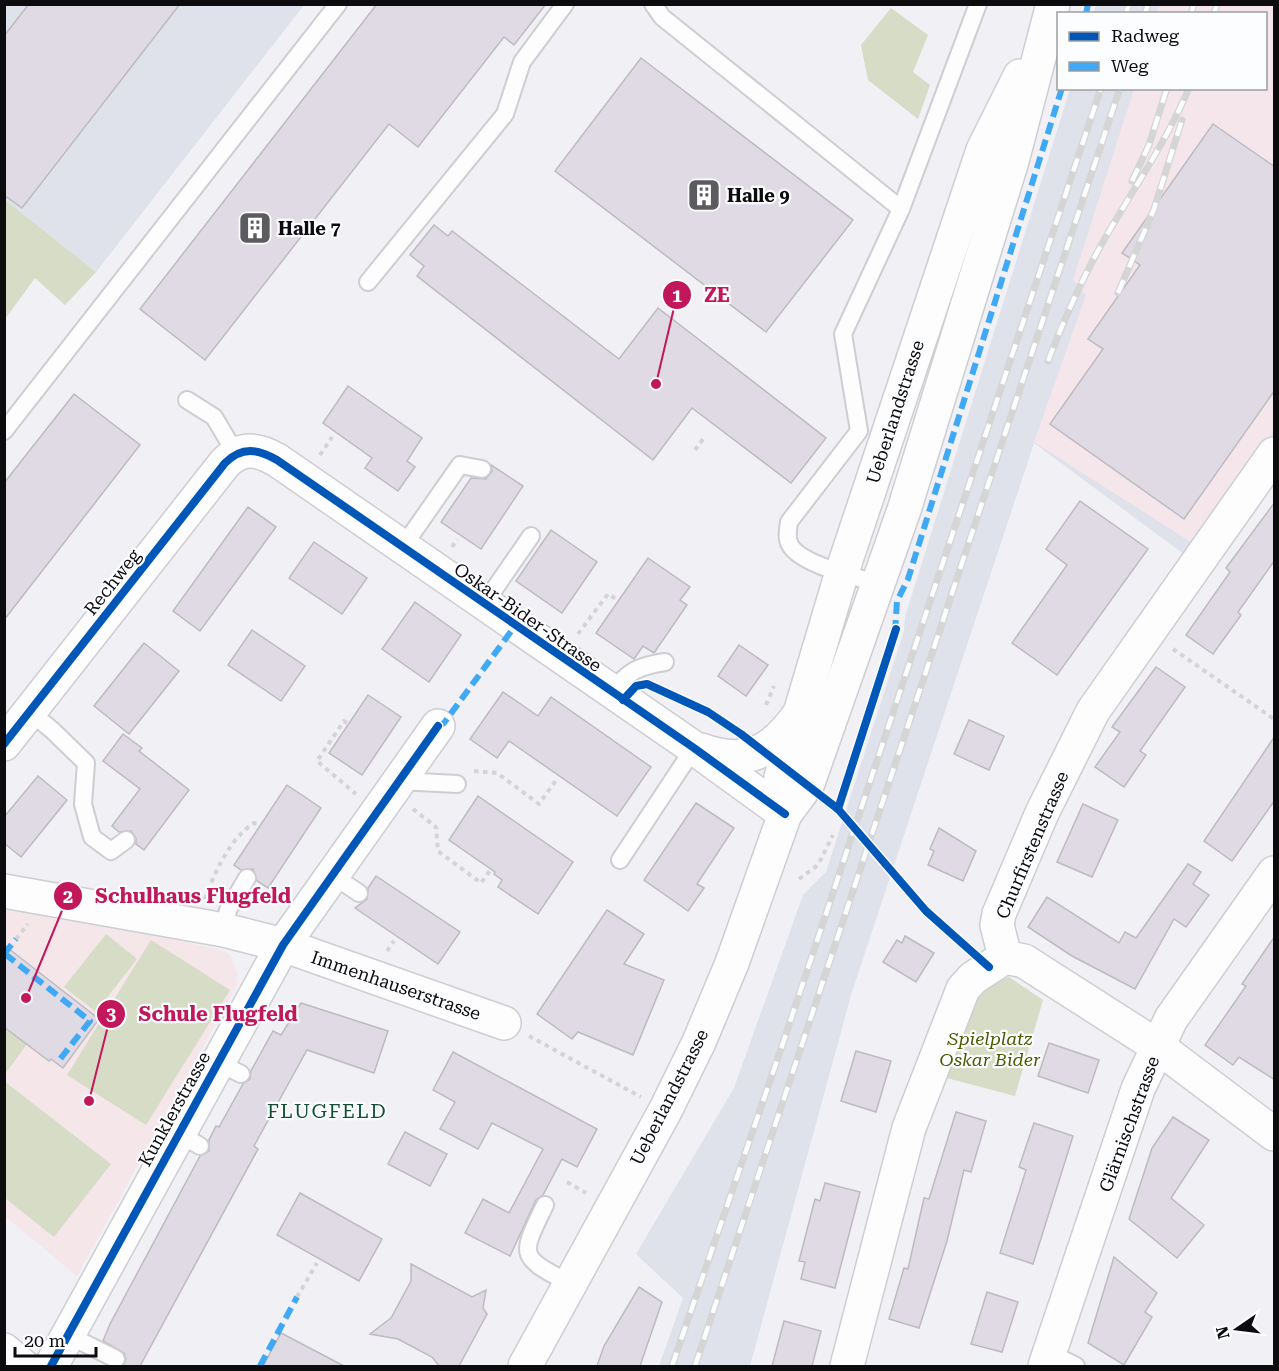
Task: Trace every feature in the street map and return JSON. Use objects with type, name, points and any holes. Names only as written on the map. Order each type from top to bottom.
[{"type":"street","name":"Ueberlandstrasse","points":[[785,814],[781,777],[842,572],[983,150],[1050,13]]},
{"type":"street","name":"Ueberlandstrasse","points":[[525,1366],[665,1111],[699,1042],[732,963],[785,814],[808,783],[879,584],[1012,161],[1050,13]]},
{"type":"street","name":"Oskar-Bider-Strasse","points":[[244,452],[277,460],[694,748],[785,814]]},
{"type":"street","name":"Rechweg","points":[[4,744],[225,463],[244,452]]},
{"type":"street","name":"Churfirstenstrasse","points":[[1005,957],[997,925],[999,914],[1042,813],[1093,711],[1275,454]]},
{"type":"street","name":"Oskar-Bider-Strasse","points":[[694,748],[733,758],[756,754],[782,737],[798,716]]},
{"type":"street","name":"Kunklerstrasse","points":[[51,1366],[189,1140],[229,1068],[283,945],[438,726]]},
{"type":"street","name":"Glärnischstrasse","points":[[1057,1362],[1138,1089],[1157,1046],[1171,1019],[1275,873]]},
{"type":"street","name":"Immenhauserstrasse","points":[[4,891],[211,928],[283,945],[504,1023]]},
{"type":"street","points":[[847,1366],[909,1128],[963,989],[1005,957],[1024,961],[1157,1046],[1275,1134]]},
{"type":"street","points":[[4,1350],[23,1366]]},
{"type":"lane","points":[[4,431],[338,4]]},
{"type":"lane","points":[[369,282],[505,114],[522,62],[565,4]]},
{"type":"lane","points":[[653,4],[662,17],[901,209]]},
{"type":"lane","points":[[879,584],[803,558],[788,542],[787,532],[789,522],[859,431],[843,334],[901,209],[978,4]]},
{"type":"lane","points":[[187,400],[214,417],[244,452]]},
{"type":"lane","points":[[402,548],[460,465],[482,469]]},
{"type":"lane","points":[[484,604],[531,536]]},
{"type":"lane","points":[[612,692],[621,680],[640,666],[665,662]]},
{"type":"lane","points":[[30,712],[86,764],[83,804],[92,837],[111,851],[126,840]]},
{"type":"lane","points":[[620,860],[694,748]]},
{"type":"lane","points":[[389,795],[457,784]]},
{"type":"lane","points":[[332,875],[359,894]]},
{"type":"lane","points":[[211,928],[228,910],[248,878]]},
{"type":"lane","points":[[545,1204],[527,1242],[527,1254],[534,1263],[569,1283]]},
{"type":"lane","points":[[68,1335],[116,1359]]},
{"type":"path","points":[[695,450],[704,439]]},
{"type":"path","points":[[577,636],[608,594],[618,600]]},
{"type":"path","points":[[1148,631],[1275,719]]},
{"type":"path","points":[[761,713],[774,686]]},
{"type":"path","points":[[347,723],[344,721],[317,761],[389,795],[436,827],[438,851],[481,883],[491,869]]},
{"type":"path","points":[[470,770],[497,773],[539,804],[557,779]]},
{"type":"path","points":[[211,928],[206,895],[226,856],[244,829],[254,823],[258,825]]},
{"type":"path","points":[[799,879],[819,865],[833,835]]},
{"type":"path","points":[[16,939],[23,930]]},
{"type":"path","points":[[504,1023],[665,1111]]},
{"type":"path","points":[[567,1182],[589,1195]]},
{"type":"path","points":[[297,1297],[317,1263]]},
{"type":"shaded area","points":[[4,5],[304,5],[96,272],[5,200]]},
{"type":"shaded area","points":[[1096,5],[1274,5],[1274,454],[1197,564],[1034,443],[851,995],[750,1366],[659,1366],[683,1298],[636,1254],[734,1088],[803,895],[826,872],[904,631],[905,617],[1070,90],[1267,90],[1267,12],[1093,12]]},
{"type":"shaded area","points":[[1160,5],[1274,5],[1274,431],[1194,544],[1034,442],[1086,295],[1073,280],[1134,90],[1267,90],[1267,12],[1157,12]]},
{"type":"shaded area","points":[[4,906],[139,931],[220,950],[229,954],[238,975],[237,985],[77,1276],[5,1216]]},
{"type":"green space","points":[[891,8],[928,35],[913,72],[930,85],[918,119],[868,80],[861,45]]},
{"type":"green space","points":[[5,200],[96,272],[65,305],[35,278],[5,319]]},
{"type":"green space","points":[[106,934],[137,959],[96,1012],[64,987]]},
{"type":"green space","points":[[151,940],[230,990],[146,1125],[67,1075]]},
{"type":"green space","name":"Spielplatz Oskar Bider","points":[[1009,977],[1043,1000],[1015,1096],[939,1076],[972,992]]},
{"type":"green space","points":[[5,1027],[27,1044],[5,1074]]},
{"type":"green space","points":[[4,1081],[111,1164],[54,1237],[5,1198]]},
{"type":"building","points":[[29,4],[180,4],[22,208],[4,195],[4,36]]},
{"type":"building","name":"Halle 7","points":[[377,4],[546,4],[514,45],[504,37],[418,147],[389,124],[205,360],[140,309]]},
{"type":"building","name":"Halle 9","points":[[641,58],[853,220],[766,332],[555,171]]},
{"type":"building","points":[[1213,124],[1275,167],[1275,390],[1184,519],[1050,424],[1103,349],[1088,339],[1140,265],[1122,253]]},
{"type":"building","points":[[434,225],[448,236],[452,231],[619,359],[658,308],[826,438],[791,483],[692,408],[653,460],[417,276],[424,266],[410,255]]},
{"type":"building","points":[[348,386],[422,438],[407,461],[415,467],[398,491],[365,468],[372,458],[323,423]]},
{"type":"building","points":[[74,394],[140,445],[4,620],[4,483]]},
{"type":"building","points":[[491,465],[523,486],[481,549],[441,522],[471,478],[486,479],[492,471]]},
{"type":"building","points":[[1080,501],[1148,549],[1057,675],[1012,643],[1067,565],[1046,549]]},
{"type":"building","points":[[1275,502],[1275,560],[1238,612],[1241,615],[1213,654],[1186,635],[1230,572],[1226,568]]},
{"type":"building","points":[[248,507],[276,527],[200,631],[173,611]]},
{"type":"building","points":[[551,530],[597,562],[562,613],[516,581]]},
{"type":"building","points":[[314,542],[367,578],[342,614],[289,578]]},
{"type":"building","points":[[648,558],[690,587],[680,600],[687,605],[654,653],[643,646],[634,659],[596,633]]},
{"type":"building","points":[[415,602],[461,635],[429,682],[382,649]]},
{"type":"building","points":[[252,630],[305,666],[281,701],[228,665]]},
{"type":"building","points":[[144,643],[179,671],[129,734],[94,706]]},
{"type":"building","points":[[739,645],[768,665],[746,696],[718,676]]},
{"type":"building","points":[[1156,667],[1185,687],[1140,751],[1146,755],[1124,787],[1095,767],[1120,732],[1112,727]]},
{"type":"building","points":[[503,692],[538,716],[551,697],[651,767],[617,816],[509,741],[497,758],[470,739]]},
{"type":"building","points":[[368,695],[401,717],[362,775],[329,753]]},
{"type":"building","points":[[969,720],[1004,736],[989,770],[954,754]]},
{"type":"building","points":[[123,734],[142,748],[139,751],[189,790],[144,850],[136,844],[136,838],[131,831],[119,832],[112,826],[140,789],[103,761]]},
{"type":"building","points":[[1275,736],[1275,800],[1232,861],[1204,841]]},
{"type":"building","points":[[38,776],[67,800],[21,857],[4,843],[4,817]]},
{"type":"building","points":[[287,785],[321,808],[268,888],[257,881],[253,869],[241,870],[234,865]]},
{"type":"building","points":[[478,796],[573,862],[538,914],[498,887],[502,880],[494,874],[495,872],[449,840]]},
{"type":"building","points":[[696,803],[734,828],[697,884],[704,888],[688,911],[644,880]]},
{"type":"building","points":[[1083,804],[1118,820],[1092,877],[1057,862]]},
{"type":"building","points":[[939,828],[976,851],[963,881],[928,865],[934,851],[930,849]]},
{"type":"building","points":[[1188,864],[1201,872],[1193,884],[1209,895],[1186,927],[1174,919],[1135,989],[1072,956],[1028,927],[1047,897],[1119,943],[1125,932],[1136,938]]},
{"type":"building","points":[[376,876],[460,932],[438,964],[355,908],[367,899],[368,888]]},
{"type":"building","points":[[607,910],[644,934],[624,964],[664,980],[633,1055],[578,1032],[572,1039],[537,1014]]},
{"type":"building","points":[[905,936],[934,953],[916,982],[883,962],[897,940],[902,943]]},
{"type":"building","points":[[1275,936],[1275,1080],[1239,1057],[1233,1065],[1205,1045],[1246,986],[1242,984]]},
{"type":"building","points":[[4,945],[99,1019],[63,1068],[51,1059],[49,1061],[4,1027]]},
{"type":"building","points":[[301,1003],[388,1031],[374,1073],[307,1050],[254,1146],[258,1149],[140,1366],[123,1366],[126,1359],[124,1353],[103,1341],[110,1324],[200,1156],[209,1151],[209,1140],[216,1126],[219,1127],[243,1084],[250,1079],[251,1071],[273,1031],[281,1035]]},
{"type":"building","points":[[1049,1043],[1099,1060],[1088,1093],[1038,1076]]},
{"type":"building","points":[[856,1051],[891,1061],[876,1112],[841,1101]]},
{"type":"building","points":[[453,1052],[597,1129],[577,1167],[562,1159],[543,1195],[536,1200],[510,1256],[465,1233],[483,1199],[509,1213],[543,1149],[492,1123],[478,1149],[440,1129],[455,1102],[433,1090]]},
{"type":"building","points":[[956,1112],[986,1121],[971,1172],[964,1170],[947,1241],[919,1328],[889,1319],[904,1268],[908,1269],[924,1198],[929,1199]]},
{"type":"building","points":[[1173,1117],[1209,1140],[1171,1198],[1204,1225],[1177,1258],[1129,1219],[1152,1148]]},
{"type":"building","points":[[1034,1123],[1073,1136],[1033,1264],[1000,1253],[1026,1170],[1019,1167]]},
{"type":"building","points":[[405,1132],[447,1154],[430,1186],[388,1164]]},
{"type":"building","points":[[825,1183],[860,1192],[835,1288],[801,1279],[805,1262],[799,1261],[815,1199],[820,1201]]},
{"type":"building","points":[[300,1193],[382,1239],[359,1281],[277,1235]]},
{"type":"building","points":[[1114,1257],[1157,1293],[1145,1312],[1152,1317],[1124,1365],[1088,1343]]},
{"type":"building","points":[[411,1264],[472,1297],[486,1290],[483,1308],[487,1314],[459,1366],[439,1366],[432,1357],[398,1339],[370,1334],[391,1318],[411,1281]]},
{"type":"building","points":[[639,1287],[662,1302],[640,1366],[597,1366],[604,1346]]},
{"type":"building","points":[[987,1292],[1018,1302],[1002,1352],[971,1344]]},
{"type":"building","points":[[784,1321],[821,1331],[812,1366],[772,1366]]},
{"type":"building","points":[[281,1333],[344,1366],[263,1366]]},
{"type":"railway","points":[[1127,12],[1129,4]]},
{"type":"railway","points":[[1146,12],[1148,4]]},
{"type":"railway","points":[[1192,12],[1194,4]]},
{"type":"railway","points":[[1215,12],[1217,4]]},
{"type":"railway","points":[[672,1366],[781,1049],[1100,90]]},
{"type":"railway","points":[[695,1366],[1119,90]]},
{"type":"railway","points":[[1132,181],[1149,145],[1166,90]]},
{"type":"railway","points":[[1048,361],[1091,264],[1161,144],[1188,90]]},
{"type":"railway","points":[[1118,293],[1154,209],[1182,120]]},
{"type":"marked path","points":[[1086,12],[1088,4]]},
{"type":"marked path","points":[[895,632],[897,601],[908,579],[1061,90]]},
{"type":"marked path","points":[[438,726],[444,723],[515,626]]},
{"type":"marked path","points":[[4,954],[16,939]]},
{"type":"marked path","points":[[5,954],[90,1021],[57,1063]]},
{"type":"marked path","points":[[260,1366],[297,1297]]},
{"type":"cycle path","points":[[4,744],[225,463],[238,454],[250,451],[263,453],[277,460],[694,748],[785,814]]},
{"type":"cycle path","points":[[838,809],[896,629]]},
{"type":"cycle path","points":[[623,700],[636,686],[647,684],[708,712],[741,734],[838,809],[926,911],[989,967]]},
{"type":"cycle path","points":[[51,1366],[283,945],[438,726]]},
{"type":"place","name":"Halle 9","points":[[704,195]]},
{"type":"place","name":"Halle 7","points":[[255,228]]},
{"type":"place","name":"ZE","points":[[656,384]]},
{"type":"place","name":"Schulhaus Flugfeld","points":[[26,998]]},
{"type":"place","name":"Schule Flugfeld","points":[[89,1101]]},
{"type":"district","name":"FLUGFELD","points":[[327,1111]]}]
